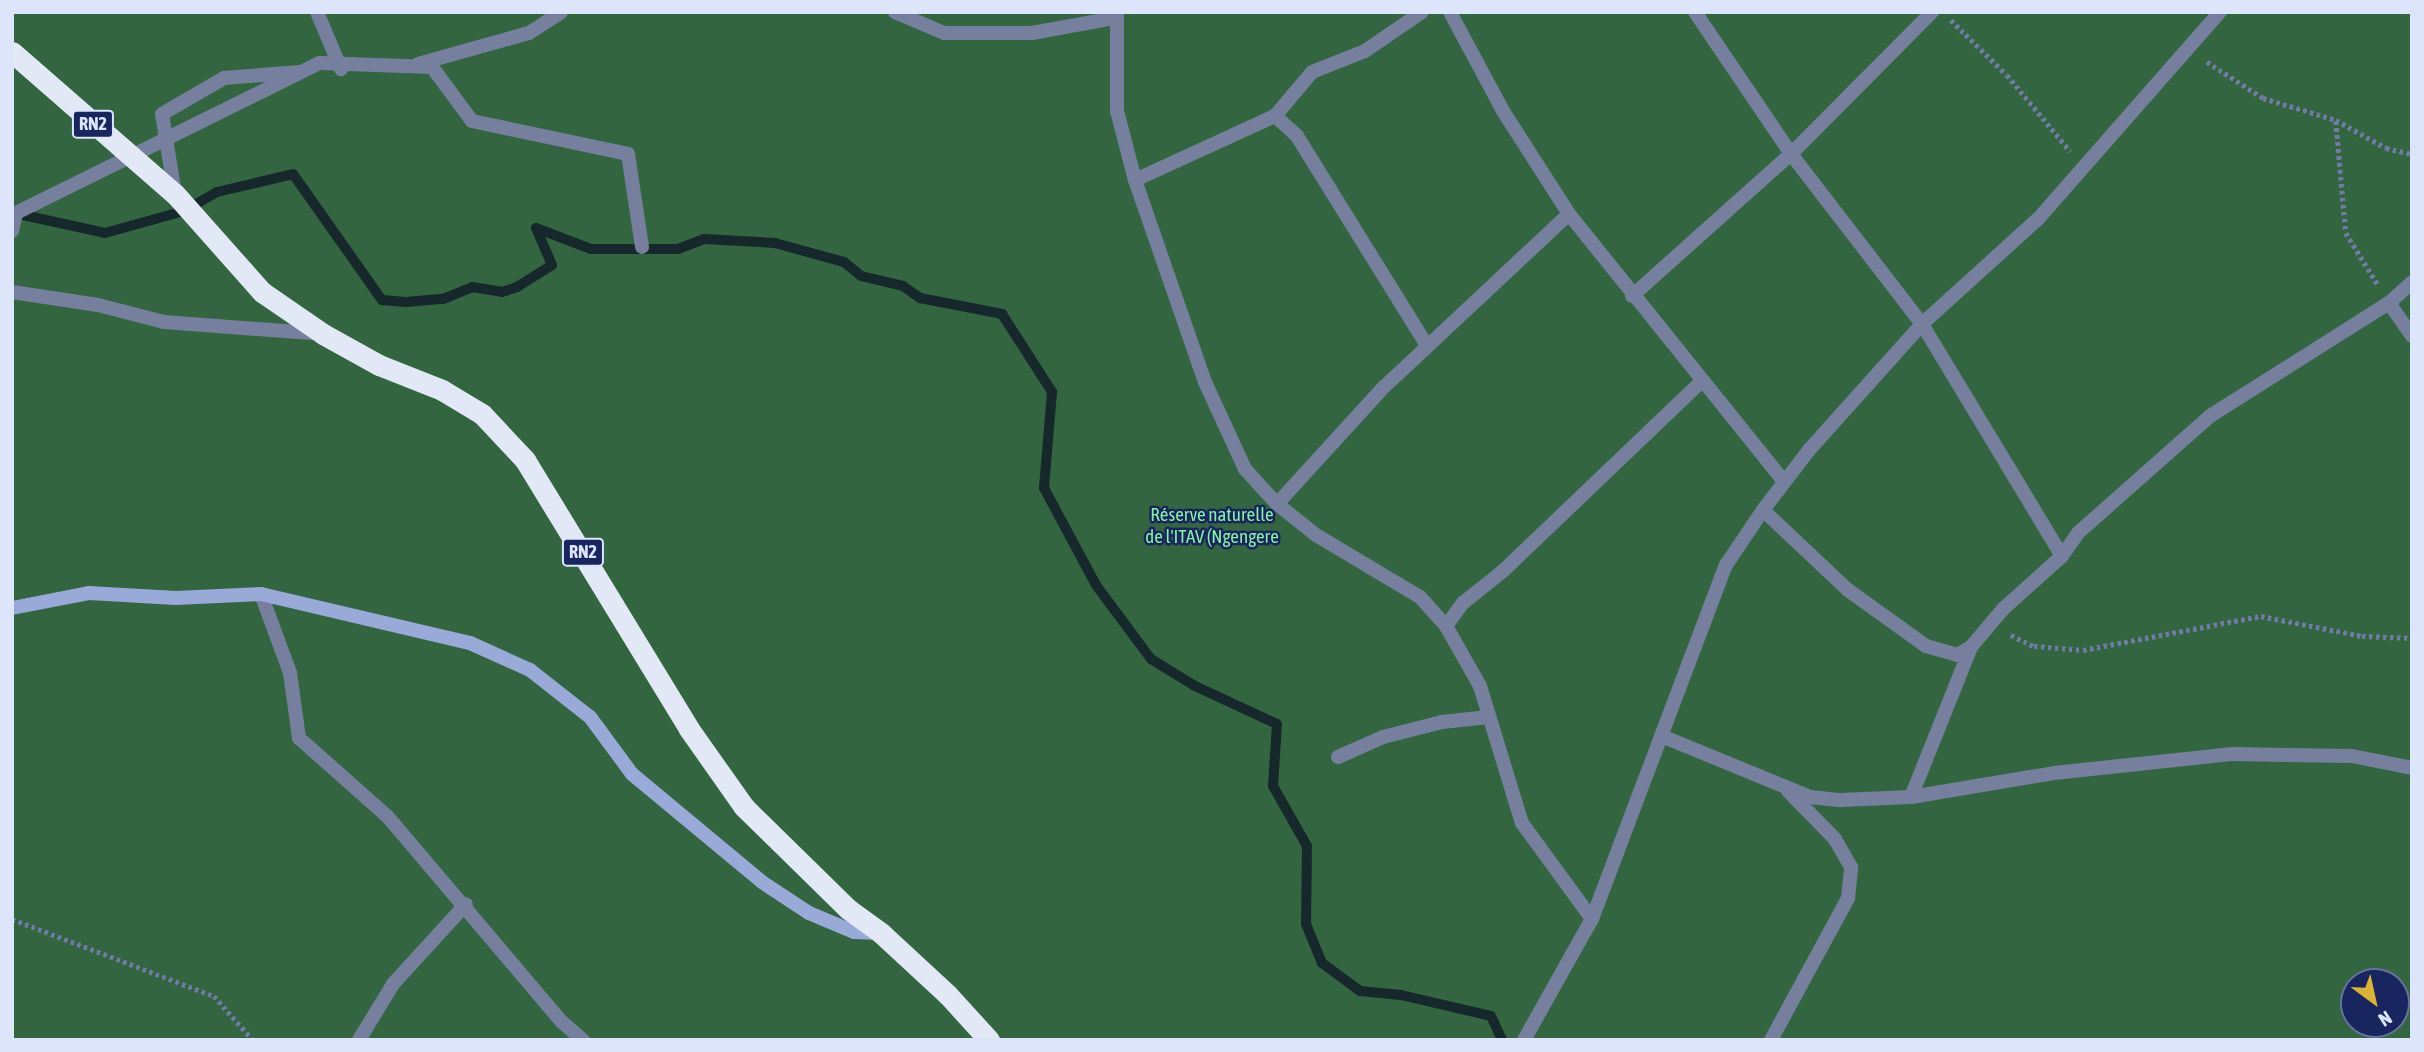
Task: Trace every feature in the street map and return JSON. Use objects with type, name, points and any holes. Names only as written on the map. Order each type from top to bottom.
[{"type":"highway","name":"RN2","points":[[12,52],[175,194],[217,245],[262,292],[323,334],[379,365],[442,390],[482,414],[525,460],[689,729],[744,807],[848,909],[881,933],[989,1040]]},
{"type":"street","points":[[317,12],[341,69]]},
{"type":"street","points":[[175,194],[162,114],[224,78],[411,66],[529,33],[561,12]]},
{"type":"street","points":[[895,12],[944,33],[1032,33],[1116,15],[1117,111],[1135,180],[1205,382],[1245,469],[1278,504],[1316,535],[1420,597],[1446,626],[1470,665],[1522,822],[1592,919]]},
{"type":"street","points":[[1135,180],[1275,116],[1312,72],[1365,51],[1422,12]]},
{"type":"street","points":[[1450,12],[1503,111],[1569,214],[1701,382],[1784,481]]},
{"type":"street","points":[[1695,12],[1791,154],[1922,324],[2062,556]]},
{"type":"street","points":[[1632,296],[1791,154],[1931,12]]},
{"type":"street","points":[[1525,1038],[1592,919],[1664,737],[1726,565],[1763,510],[1784,481],[1922,324],[2038,219],[2220,12]]},
{"type":"street","points":[[12,231],[16,213],[320,64],[334,64],[432,67],[471,121],[628,154],[642,247]]},
{"type":"street","points":[[1275,116],[1297,136],[1427,346]]},
{"type":"street","points":[[1278,504],[1384,387],[1569,214]]},
{"type":"street","points":[[1911,797],[1971,647],[1989,625],[2062,556],[2079,532],[2210,416],[2389,303],[2412,282]]},
{"type":"street","points":[[12,292],[98,305],[164,322],[323,334]]},
{"type":"street","points":[[2389,303],[2412,336]]},
{"type":"street","points":[[1446,626],[1463,603],[1503,571],[1701,382]]},
{"type":"street","points":[[1763,510],[1848,590],[1926,646],[1957,655],[1971,647]]},
{"type":"street","points":[[12,608],[89,593],[176,598],[261,594],[470,643],[530,670],[590,717],[632,774],[762,882],[809,914],[854,932],[881,933]]},
{"type":"street","points":[[261,594],[290,673],[299,738],[388,817],[466,904],[562,1022],[583,1040]]},
{"type":"street","points":[[1338,757],[1383,737],[1442,722],[1489,717]]},
{"type":"street","points":[[1664,737],[1810,797],[1911,797],[2054,773],[2233,754],[2352,756],[2412,768]]},
{"type":"street","points":[[1771,1040],[1848,898],[1851,867],[1835,839],[1782,785]]},
{"type":"street","points":[[359,1040],[393,984],[466,904]]},
{"type":"path","points":[[1943,12],[2007,75],[2084,167]]},
{"type":"path","points":[[2189,48],[2263,97],[2336,120],[2386,148],[2412,154]]},
{"type":"path","points":[[2336,120],[2346,233],[2389,303]]},
{"type":"path","points":[[1989,625],[2034,646],[2084,650],[2261,616],[2362,636],[2412,638]]},
{"type":"path","points":[[12,919],[214,996],[253,1040]]},
{"type":"green space","name":"Réserve naturelle de l'ITAV (Ngengere","points":[[12,12],[2412,12],[2412,1040],[12,1040]]},
{"type":"waterway","points":[[14,213],[105,233],[184,211],[217,192],[293,174],[382,300],[406,302],[443,299],[472,287],[502,292],[517,287],[552,265],[536,228],[591,249],[678,249],[704,239],[775,243],[844,262],[861,276],[903,286],[920,298],[1002,314],[1052,392],[1044,488],[1096,585],[1151,659],[1195,686],[1277,724],[1273,786],[1307,846],[1306,924],[1322,963],[1360,991],[1401,995],[1491,1016],[1502,1040]]}]
